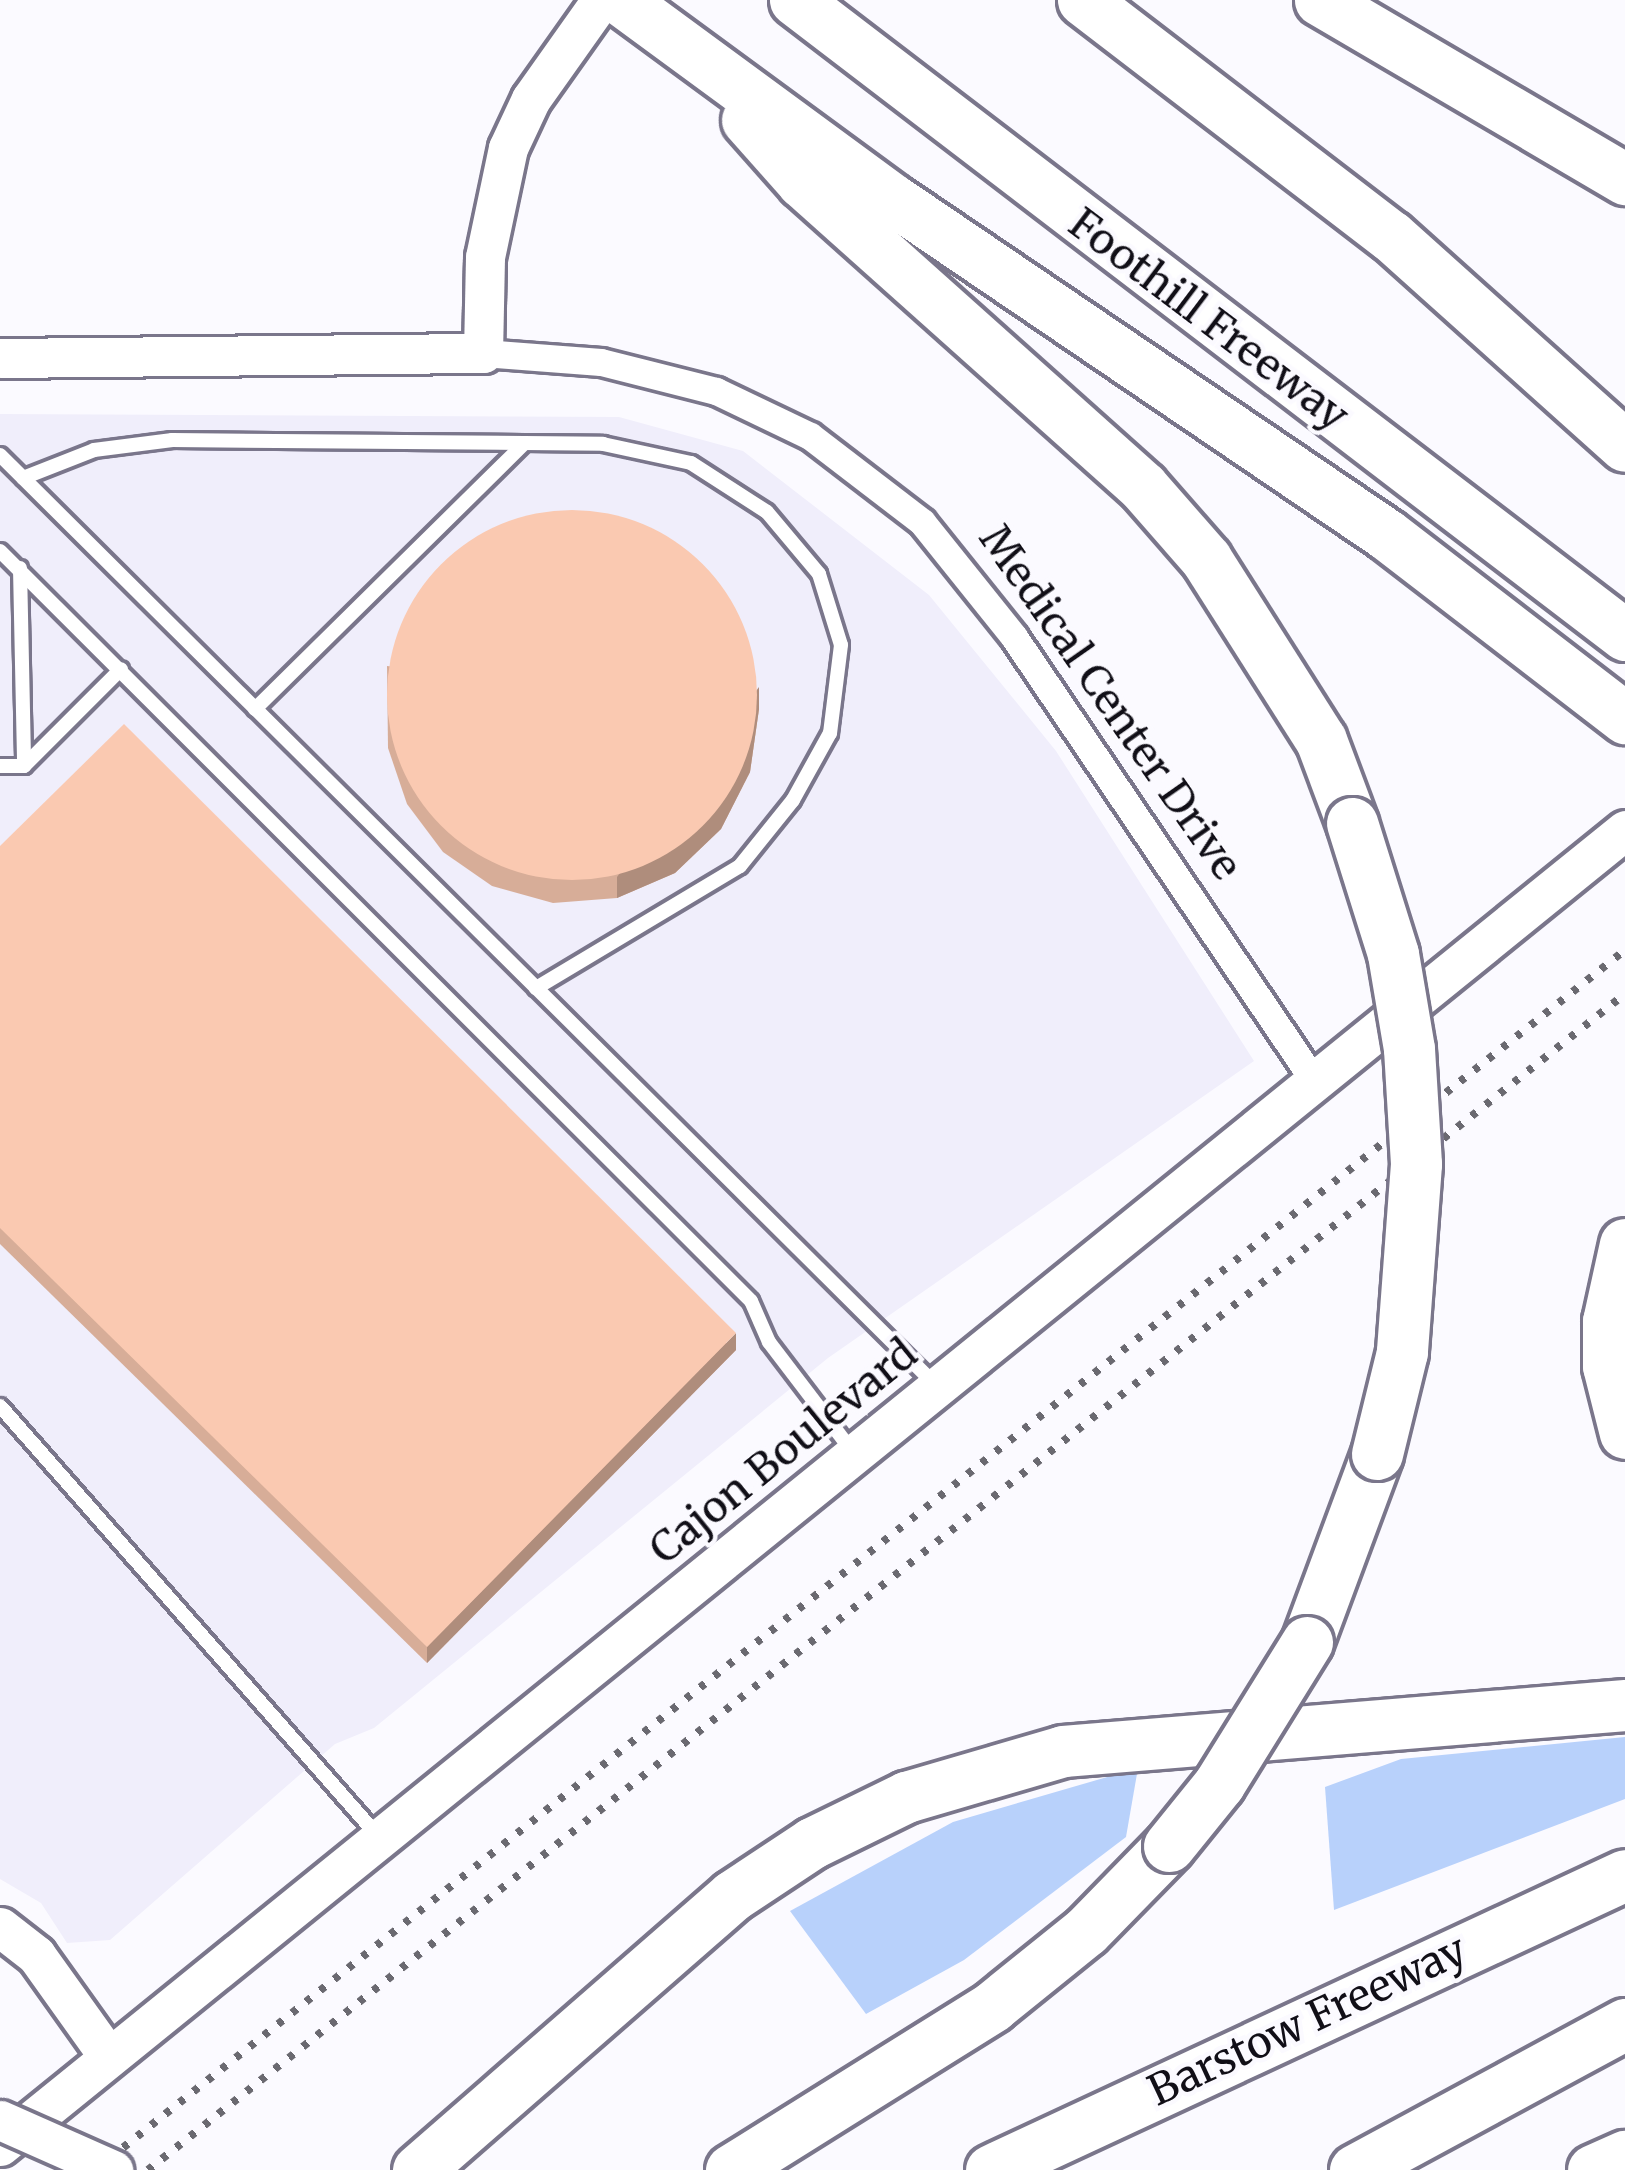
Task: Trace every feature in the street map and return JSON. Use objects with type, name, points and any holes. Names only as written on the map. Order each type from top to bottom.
[{"type":"highway","points":[[621,0],[688,52],[1386,534],[1610,705]]},
{"type":"highway","name":"Foothill Freeway","points":[[795,0],[1625,635]]},
{"type":"highway","points":[[1083,0],[1391,236],[1625,446]]},
{"type":"highway","points":[[1320,0],[1625,178]]},
{"type":"highway","points":[[688,52],[802,182],[1143,487],[1206,559],[1321,740],[1352,824],[1393,954],[1409,1049],[1416,1164],[1402,1352],[1377,1454],[1307,1642],[1219,1784],[1169,1846],[1086,1930],[993,2006],[731,2170]]},
{"type":"highway","points":[[1625,1244],[1613,1284],[1608,1366],[1625,1433]]},
{"type":"highway","points":[[418,2170],[732,1896],[812,1843],[906,1796],[1063,1751],[1625,1705]]},
{"type":"highway","name":"Barstow Freeway","points":[[991,2170],[1625,1875]]},
{"type":"highway","points":[[1354,2170],[1625,2024]]},
{"type":"highway","points":[[1593,2170],[1625,2156]]},
{"type":"main road","points":[[483,353],[485,257],[508,148],[531,99],[601,0]]},
{"type":"main road","name":"Medical Center Drive","points":[[0,358],[483,353]]},
{"type":"main road","name":"Cajon Boulevard","points":[[0,2146],[106,2054],[1317,1084],[1625,830]]},
{"type":"main road","points":[[0,1927],[36,1955],[106,2054]]},
{"type":"main road","points":[[0,2120],[113,2170]]},
{"type":"street","name":"Medical Center Drive","points":[[483,353],[601,362],[716,391],[811,436],[871,477],[970,577],[1317,1084]]},
{"type":"lane","points":[[23,478],[94,450],[172,440],[603,444],[691,463],[767,512],[819,574],[841,645],[830,734],[793,800],[740,866],[536,988]]},
{"type":"lane","points":[[255,709],[525,443]]},
{"type":"lane","points":[[0,455],[938,1388]]},
{"type":"lane","points":[[0,550],[751,1301],[769,1342],[855,1455]]},
{"type":"lane","points":[[20,568],[23,766]]},
{"type":"lane","points":[[0,766],[23,766],[121,669]]},
{"type":"lane","points":[[0,1406],[378,1836]]},
{"type":"shaded area","points":[[0,414],[619,417],[743,451],[929,595],[1056,751],[1254,1061],[828,1358],[374,1728],[335,1744],[110,1940],[67,1943],[41,1903],[0,1879]]},
{"type":"water","points":[[1625,1737],[1625,1799],[1334,1910],[1325,1787],[1401,1759]]},
{"type":"water","points":[[1138,1768],[1126,1837],[964,1960],[866,2014],[790,1911],[953,1822]]},
{"type":"building","points":[[572,510],[608,513],[643,524],[675,541],[703,564],[726,592],[743,624],[754,659],[754,731],[743,766],[726,798],[703,826],[675,849],[643,866],[608,877],[572,880],[536,877],[501,866],[469,849],[441,826],[418,798],[401,766],[390,731],[387,695],[390,659],[401,624],[418,592],[441,564],[469,541],[501,524],[536,513]]},
{"type":"building","points":[[124,724],[736,1333],[427,1647],[0,1228],[0,846]]},
{"type":"railway","points":[[95,2170],[1625,950]]},
{"type":"railway","points":[[148,2170],[1625,994]]}]
